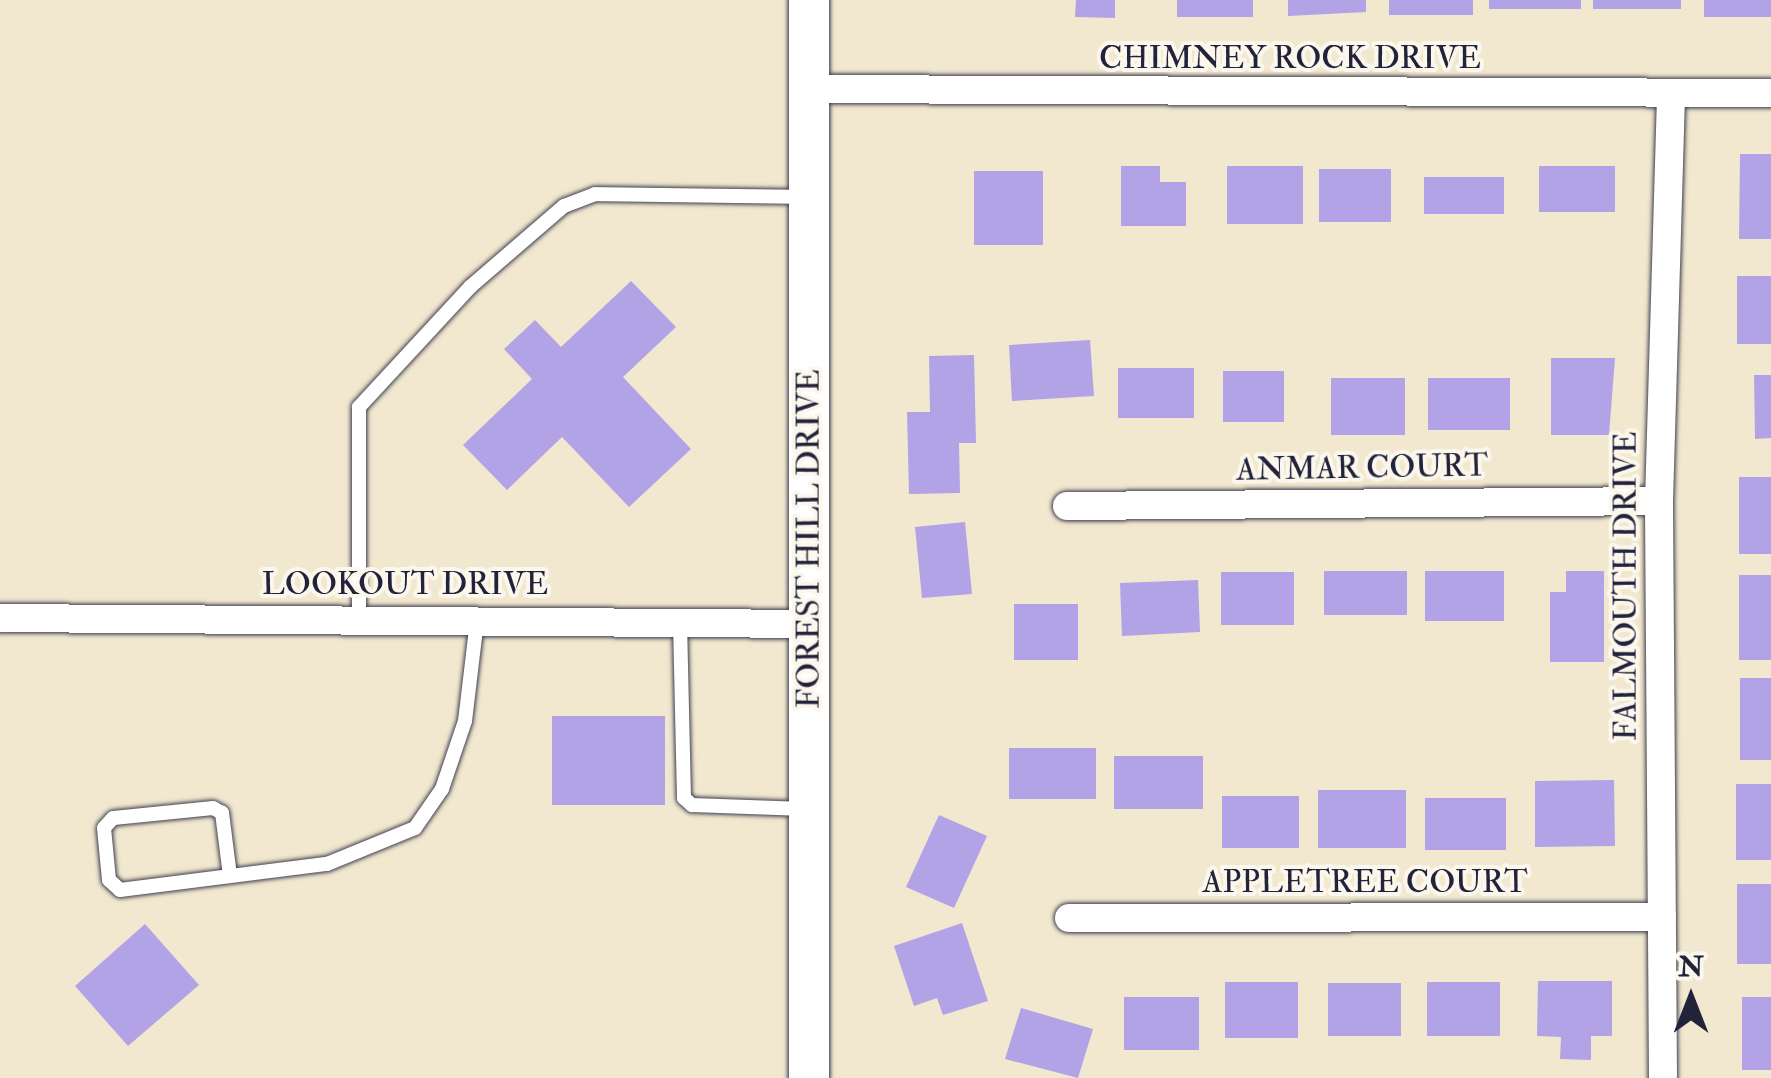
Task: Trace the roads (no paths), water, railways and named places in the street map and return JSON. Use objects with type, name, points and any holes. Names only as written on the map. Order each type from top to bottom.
[{"type":"main road","name":"FOREST HILL DRIVE","points":[[809,0],[809,1078]]},
{"type":"street","name":"CHIMNEY ROCK DRIVE","points":[[809,89],[1771,94]]},
{"type":"street","name":"FALMOUTH DRIVE","points":[[1664,1078],[1659,500],[1670,94]]},
{"type":"street","name":"ANMAR COURT","points":[[1067,506],[1659,500]]},
{"type":"street","name":"LOOKOUT DRIVE","points":[[0,618],[809,624]]},
{"type":"street","name":"APPLETREE COURT","points":[[1069,918],[1662,917]]},
{"type":"lane","points":[[360,619],[360,408],[470,287],[564,206],[595,194],[809,197]]},
{"type":"lane","points":[[230,876],[222,812],[213,808],[113,818],[104,828],[109,880],[120,890],[327,864],[415,828],[442,789],[465,722],[477,619]]},
{"type":"lane","points":[[680,622],[684,798],[692,804],[809,809]]}]
